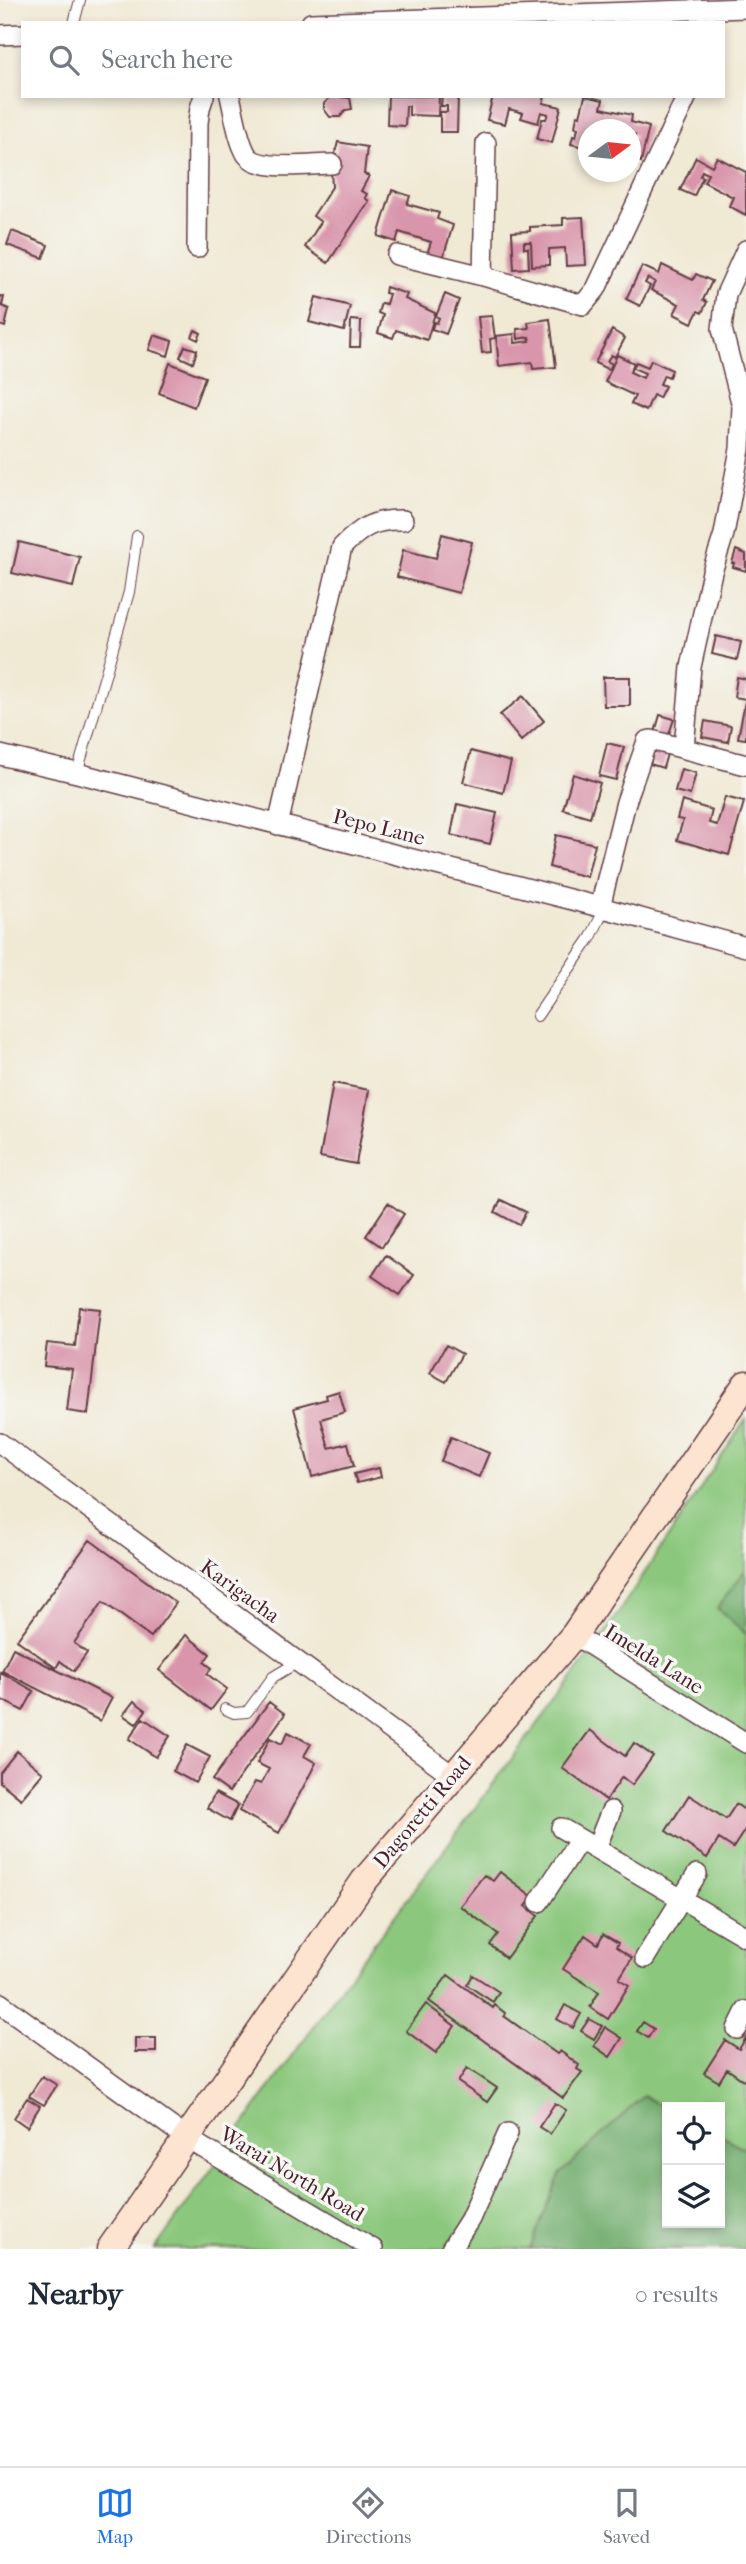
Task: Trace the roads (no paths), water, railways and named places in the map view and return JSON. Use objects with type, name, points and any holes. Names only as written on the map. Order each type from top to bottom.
[{"type":"main road","name":"Dagoretti Road","points":[[110,2249],[364,1881],[574,1635],[746,1384]]},
{"type":"street","points":[[425,21],[709,16],[746,8]]},
{"type":"street","points":[[0,35],[21,34]]},
{"type":"street","points":[[197,248],[198,122],[203,98]]},
{"type":"street","points":[[231,98],[243,145],[247,155],[256,163],[269,166],[332,164]]},
{"type":"street","points":[[397,255],[483,276],[583,306],[596,289],[686,98]]},
{"type":"street","points":[[483,276],[486,144]]},
{"type":"street","points":[[684,748],[691,667],[712,572],[724,534],[740,449],[742,406],[722,329],[726,293],[746,250]]},
{"type":"street","points":[[278,825],[342,547],[360,528],[387,519],[403,520]]},
{"type":"street","points":[[602,908],[643,747],[647,741],[746,765]]},
{"type":"street","name":"Pepo Lane","points":[[0,755],[746,947]]},
{"type":"street","name":"Karigacha","points":[[0,1443],[453,1775]]},
{"type":"street","name":"Imelda Lane","points":[[574,1635],[746,1743]]},
{"type":"street","points":[[539,1902],[611,1811]]},
{"type":"street","points":[[561,1828],[746,1937]]},
{"type":"street","points":[[645,1958],[697,1874]]},
{"type":"street","name":"Warai North Road","points":[[0,2003],[188,2139],[373,2249]]},
{"type":"street","points":[[737,2029],[746,2011]]},
{"type":"street","points":[[451,2249],[470,2219],[508,2133]]},
{"type":"lane","points":[[75,21],[80,0]]},
{"type":"lane","points":[[77,773],[129,592],[137,537]]},
{"type":"lane","points":[[537,1016],[591,937],[602,908]]},
{"type":"lane","points":[[225,1709],[234,1713],[247,1712],[273,1677],[298,1662]]}]
